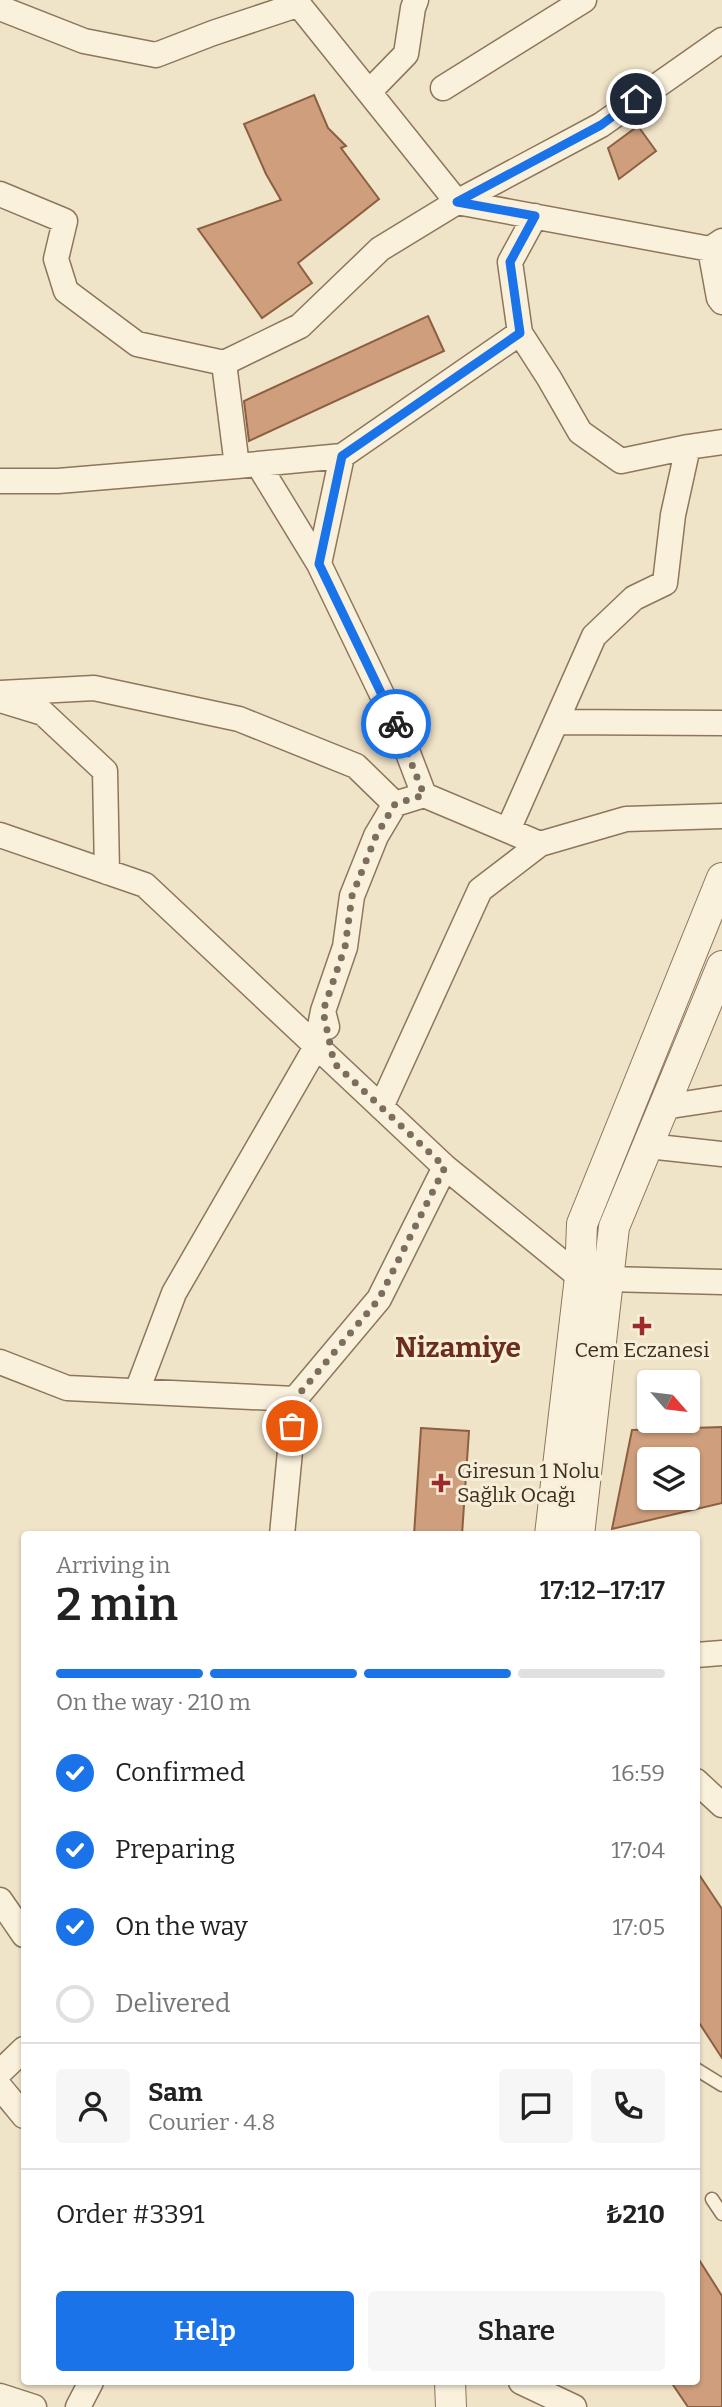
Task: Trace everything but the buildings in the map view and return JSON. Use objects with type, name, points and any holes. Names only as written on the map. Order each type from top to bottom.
[{"type":"street","points":[[369,93],[407,54],[412,8],[416,0]]},
{"type":"street","points":[[443,88],[584,0]]},
{"type":"street","points":[[0,8],[84,41],[156,55],[296,3],[457,202],[716,245],[719,298],[722,302]]},
{"type":"street","points":[[0,194],[65,221],[56,259],[66,292],[137,344],[224,363],[300,326],[380,249],[457,202],[601,125],[722,40]]},
{"type":"street","points":[[535,216],[510,262],[520,333],[580,432],[621,461],[722,442]]},
{"type":"street","points":[[0,481],[58,481],[342,456],[520,333]]},
{"type":"street","points":[[224,363],[247,465],[319,564],[400,732],[424,795]]},
{"type":"street","points":[[508,830],[594,636],[634,598],[665,583],[673,515],[688,447]]},
{"type":"street","points":[[319,564],[342,456]]},
{"type":"street","points":[[0,693],[94,688],[239,719],[356,766],[395,804]]},
{"type":"street","points":[[0,700],[43,713],[105,771],[107,872]]},
{"type":"street","points":[[556,722],[722,723]]},
{"type":"street","points":[[137,1391],[174,1293],[325,1055],[323,1011],[345,947],[352,896],[376,836],[395,804],[424,795],[540,844]]},
{"type":"street","points":[[381,1107],[480,890],[540,844],[626,819],[722,816]]},
{"type":"street","points":[[0,835],[145,885],[445,1167],[594,1278],[722,1282]]},
{"type":"street","points":[[579,1531],[594,1278],[582,1224],[722,878]]},
{"type":"street","points":[[551,1531],[594,1278],[722,966]]},
{"type":"street","points":[[664,1107],[722,1098]]},
{"type":"street","points":[[648,1146],[722,1154]]},
{"type":"street","points":[[282,1531],[295,1399],[379,1299],[445,1167]]},
{"type":"street","points":[[0,1362],[68,1388],[295,1399]]},
{"type":"street","points":[[700,1655],[722,1653]]},
{"type":"street","points":[[700,1785],[722,1805]]},
{"type":"street","points":[[0,1900],[21,1931]]},
{"type":"street","points":[[0,2072],[21,2052]]},
{"type":"street","points":[[0,2087],[21,2112]]},
{"type":"street","points":[[78,2407],[89,2385]]},
{"type":"street","points":[[430,2385],[431,2407]]},
{"type":"street","points":[[450,2385],[451,2407]]},
{"type":"street","points":[[528,2385],[574,2407]]},
{"type":"street","points":[[0,2396],[34,2407]]},
{"type":"lane","points":[[700,2071],[722,2085]]},
{"type":"lane","points":[[712,2199],[722,2214]]},
{"type":"way so far","points":[[292,1426],[295,1399],[379,1299],[445,1167],[334,1063],[323,1011],[345,947],[352,896],[376,836],[395,804],[424,795],[396,724]]},
{"type":"place","name":"Cem Eczanesi","points":[[642,1326]]},
{"type":"place","name":"Giresun 1 Nolu Sağlık Ocağı","points":[[441,1483]]},
{"type":"district","name":"Nizamiye","points":[[458,1347]]},
{"type":"route","points":[[396,724],[319,564],[342,456],[520,333],[510,262],[535,216],[457,202],[601,125],[636,99]]}]
